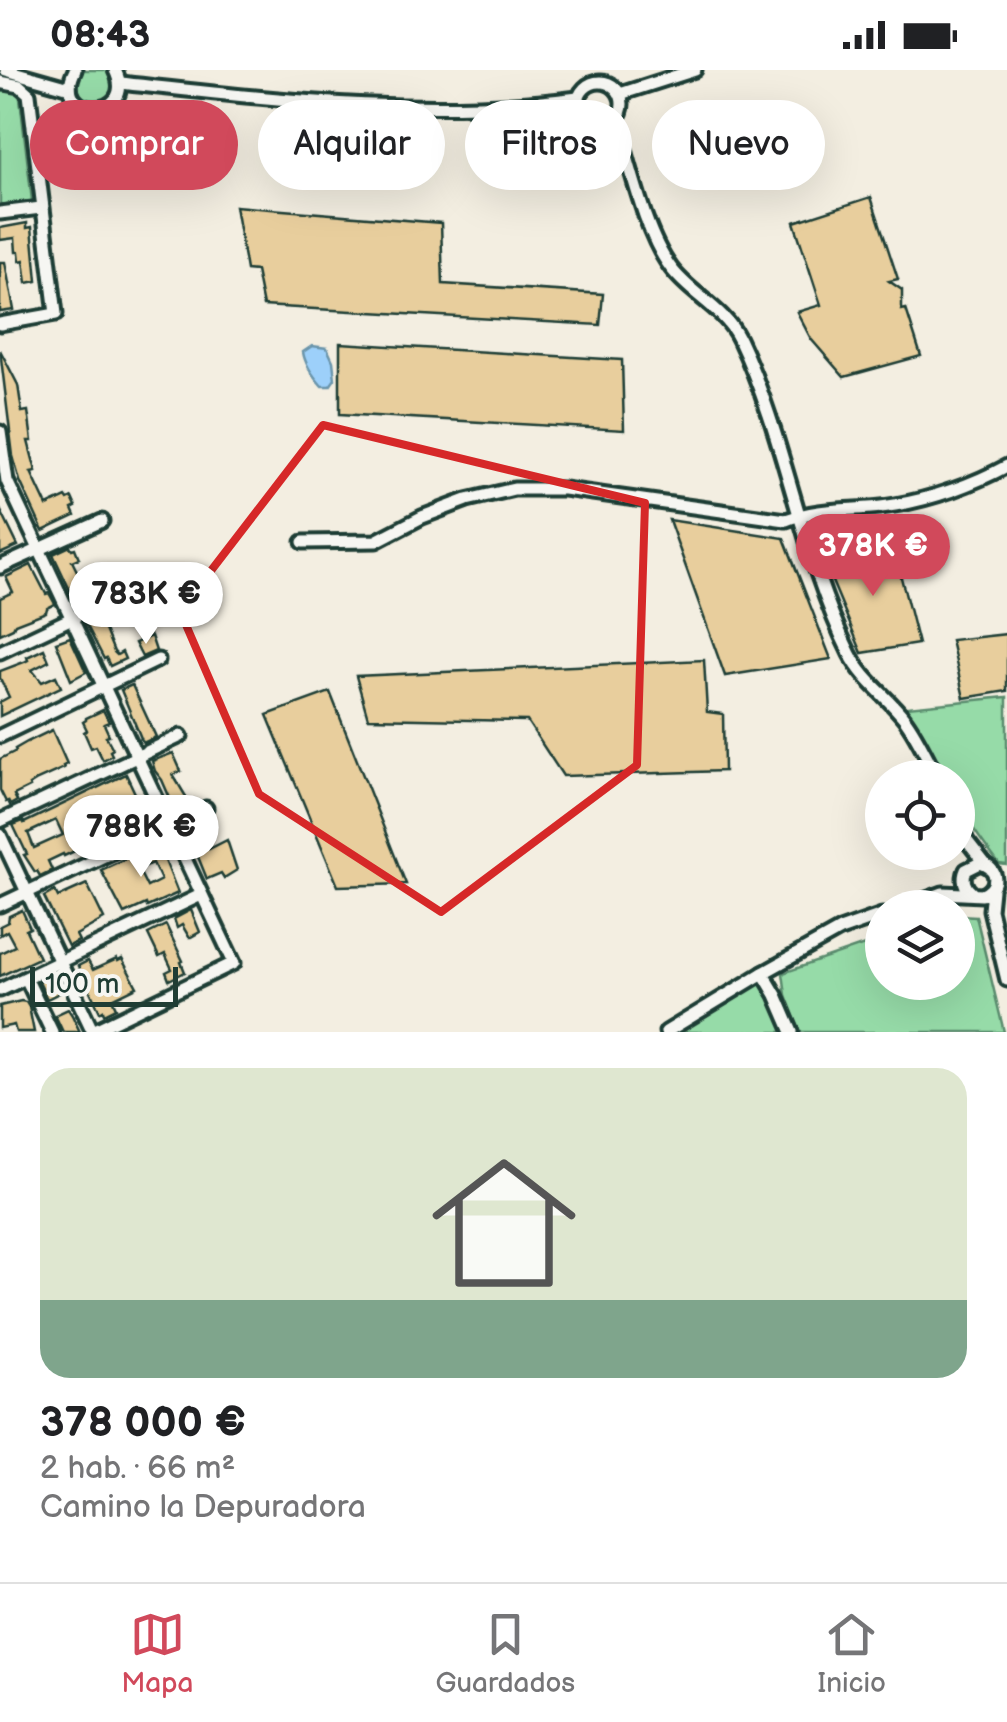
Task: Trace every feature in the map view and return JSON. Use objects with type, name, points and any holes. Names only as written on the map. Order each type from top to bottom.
[{"type":"street","points":[[74,70],[70,88],[78,103],[93,109],[109,105],[119,91],[117,76],[368,106],[462,106],[578,98],[588,84],[605,76],[620,100]]},
{"type":"street","points":[[620,94],[695,70]]},
{"type":"street","points":[[10,71],[70,88]]},
{"type":"street","points":[[0,82],[20,86],[29,94],[56,314],[0,324]]},
{"type":"street","points":[[632,171],[654,243],[684,283],[721,314],[736,334],[770,418],[810,556],[851,657],[904,718],[928,760]]},
{"type":"street","points":[[0,213],[41,208]]},
{"type":"street","points":[[0,432],[4,483],[39,549],[234,963],[93,1032],[0,835]]},
{"type":"street","points":[[303,542],[376,542],[422,517],[467,500],[514,489],[564,489],[786,520],[812,511],[895,505],[944,492],[1007,466]]},
{"type":"street","points":[[0,567],[102,520]]},
{"type":"street","points":[[0,652],[108,601]]},
{"type":"street","points":[[0,736],[158,660]]},
{"type":"street","points":[[0,821],[181,736]]},
{"type":"street","points":[[0,905],[206,808]]},
{"type":"street","points":[[975,850],[1000,883]]},
{"type":"street","points":[[947,890],[975,864],[989,867]]},
{"type":"street","points":[[965,872],[965,885],[970,890]]},
{"type":"street","points":[[975,894],[1000,883]]},
{"type":"street","points":[[990,910],[1000,883]]},
{"type":"street","points":[[0,990],[201,895]]},
{"type":"street","points":[[975,895],[990,910],[1007,980]]},
{"type":"street","points":[[666,1032],[840,930],[865,921]]},
{"type":"street","points":[[763,973],[792,1032]]},
{"type":"street","points":[[26,978],[52,1032]]},
{"type":"highlighted area","points":[[323,425],[645,503],[637,765],[441,912],[259,794],[180,611]]},
{"type":"green space","points":[[78,70],[112,70],[113,97],[81,100],[76,97],[74,76]]},
{"type":"green space","points":[[19,90],[32,201],[0,205],[0,92]]},
{"type":"green space","points":[[1007,697],[1007,865],[999,864],[975,831],[975,760],[937,760],[907,707]]},
{"type":"green space","points":[[976,916],[1004,1032],[800,1032],[786,995],[783,973],[865,945],[865,1000],[975,1000]]},
{"type":"green space","points":[[763,973],[792,1032],[672,1032]]},
{"type":"water","points":[[312,346],[327,348],[333,361],[335,379],[330,386],[322,386],[306,362],[303,352]]},
{"type":"building","points":[[871,197],[898,279],[889,281],[902,290],[902,310],[906,309],[921,356],[844,377],[811,339],[797,312],[821,305],[794,222]]},
{"type":"building","points":[[235,206],[441,223],[443,284],[603,294],[600,325],[263,306],[256,271],[246,270]]},
{"type":"building","points":[[27,223],[27,228],[32,227],[37,281],[27,283],[24,260],[20,261],[16,252],[15,238],[0,240],[0,228]]},
{"type":"building","points":[[0,262],[5,262],[14,310],[0,312]]},
{"type":"building","points":[[340,343],[622,360],[624,430],[340,414]]},
{"type":"building","points":[[0,350],[18,385],[22,412],[28,411],[32,441],[28,441],[36,471],[31,472],[47,506],[66,497],[72,498],[76,507],[72,509],[75,516],[43,531],[13,456]]},
{"type":"building","points":[[0,509],[18,546],[0,554]]},
{"type":"building","points":[[669,520],[784,538],[831,659],[725,676]]},
{"type":"building","points":[[70,546],[79,558],[72,561],[93,597],[77,605],[53,554]]},
{"type":"building","points":[[894,550],[918,644],[862,653],[821,555]]},
{"type":"building","points":[[31,565],[55,604],[0,634],[0,598],[13,592],[6,577]]},
{"type":"building","points":[[94,618],[96,622],[101,620],[114,652],[122,652],[125,659],[110,666],[104,659],[85,622]]},
{"type":"building","points":[[1007,634],[1007,691],[964,698],[951,640]]},
{"type":"building","points":[[151,636],[156,651],[142,657],[135,643]]},
{"type":"building","points":[[70,637],[86,672],[71,680],[56,642]]},
{"type":"building","points":[[44,649],[49,661],[32,670],[42,682],[56,676],[61,687],[0,716],[0,702],[9,697],[0,671]]},
{"type":"building","points":[[704,660],[707,712],[723,714],[724,771],[563,776],[527,721],[368,718],[356,676]]},
{"type":"building","points":[[132,685],[156,737],[143,743],[121,690]]},
{"type":"building","points":[[330,692],[406,884],[338,886],[267,715]]},
{"type":"building","points":[[103,710],[109,722],[104,724],[109,735],[106,736],[113,749],[112,755],[103,760],[96,746],[91,748],[83,722]]},
{"type":"building","points":[[52,730],[67,764],[14,795],[17,801],[10,805],[0,790],[0,759]]},
{"type":"building","points":[[173,753],[181,771],[173,775],[191,805],[176,812],[152,761]]},
{"type":"building","points":[[126,774],[148,821],[135,828],[133,823],[117,830],[119,836],[48,861],[52,870],[40,876],[24,855],[27,854],[13,825]],"holes":[[[56,820],[63,835],[34,848],[28,833]]]},
{"type":"building","points":[[198,828],[209,849],[227,840],[237,870],[224,878],[221,873],[207,879],[188,832]]},
{"type":"building","points":[[158,843],[178,893],[124,914],[101,870]],"holes":[[[153,863],[161,880],[147,887],[138,869]]]},
{"type":"building","points":[[87,884],[104,919],[76,935],[79,941],[68,946],[44,897],[55,891],[58,897]]},
{"type":"building","points":[[22,910],[39,958],[0,976],[0,953],[15,946],[7,931],[0,935],[0,926]]},
{"type":"building","points":[[191,910],[200,932],[189,937],[182,925],[177,928],[174,919]]},
{"type":"building","points":[[166,925],[185,972],[169,980],[166,972],[172,969],[165,954],[159,957],[148,934]]},
{"type":"building","points":[[122,959],[137,987],[112,999],[116,1008],[104,1014],[78,966],[88,961],[93,970]]},
{"type":"building","points":[[55,974],[63,991],[47,999],[39,982]]},
{"type":"building","points":[[21,1001],[29,1007],[34,1032],[16,1032],[14,1025],[0,1028],[0,1006]]},
{"type":"building","points":[[68,1009],[80,1032],[63,1032],[55,1015]]}]
